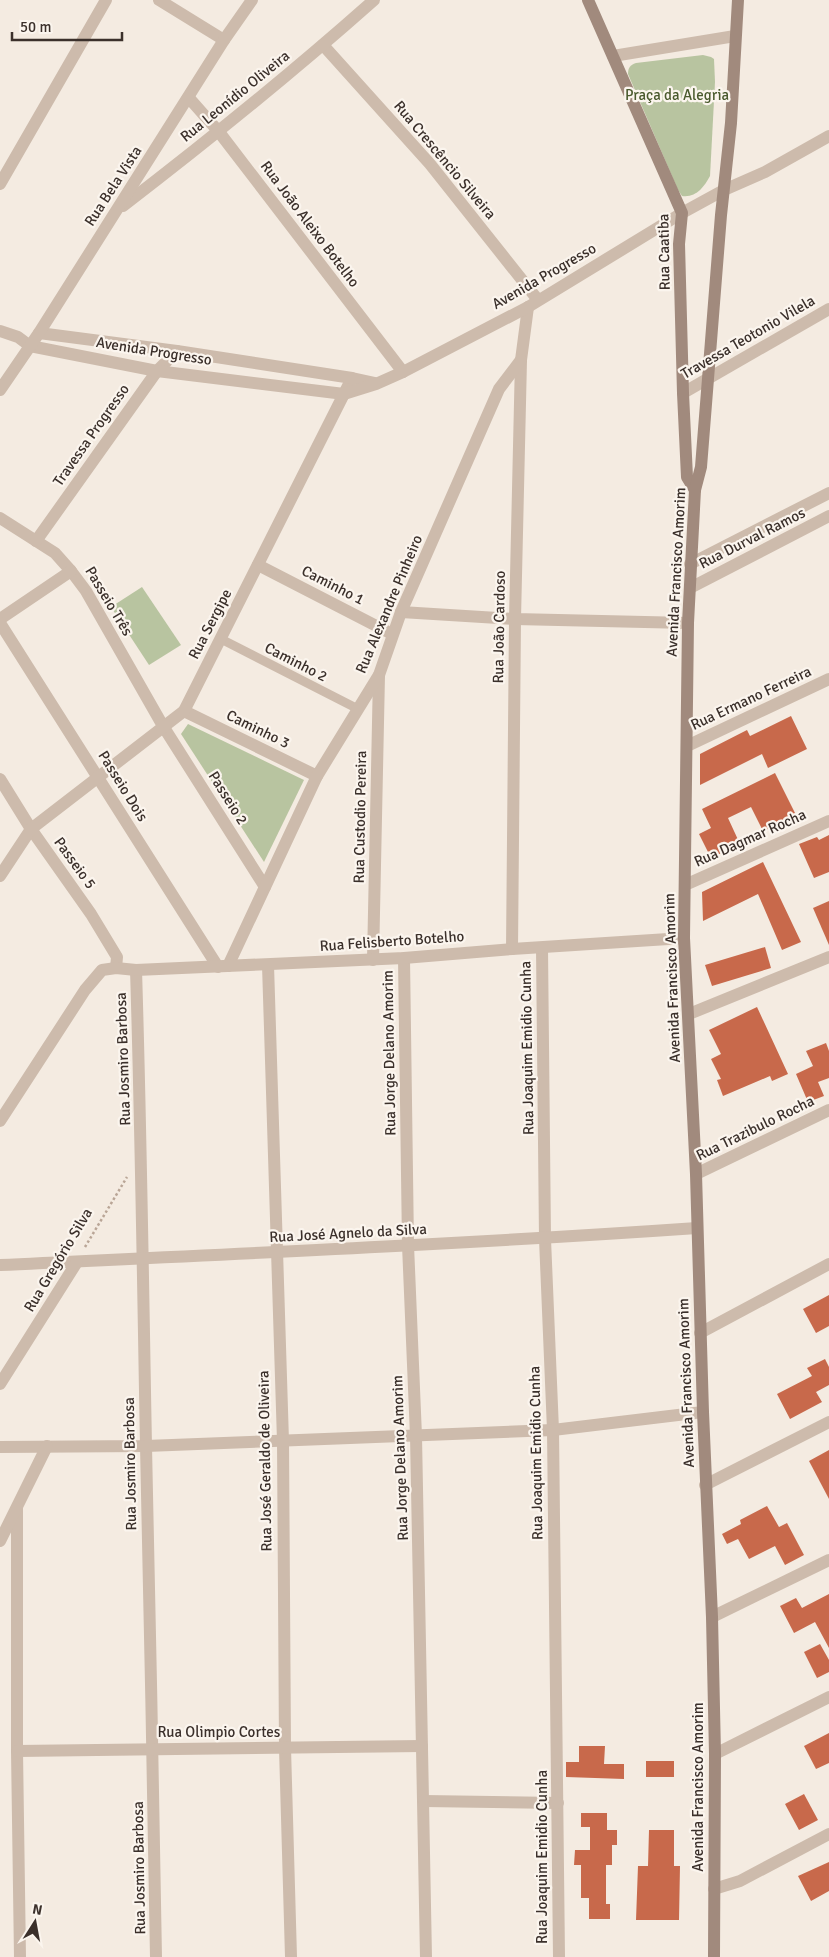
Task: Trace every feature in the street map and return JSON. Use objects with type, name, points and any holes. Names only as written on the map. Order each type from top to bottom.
[{"type":"main road","name":"Rua Caatiba","points":[[588,0],[682,214],[679,244],[683,393],[687,477],[695,490]]},
{"type":"main road","name":"Avenida Francisco Amorim","points":[[714,1957],[715,1754],[712,1616],[700,1333],[696,1174],[684,938],[686,746],[690,564],[695,490],[701,467],[721,215],[731,123],[738,0]]},
{"type":"street","points":[[0,184],[106,0]]},
{"type":"street","points":[[159,0],[224,40]]},
{"type":"street","name":"Rua Bela Vista","points":[[0,390],[39,333],[224,40],[252,0]]},
{"type":"street","name":"Rua Leonídio Oliveira","points":[[114,214],[219,132],[324,45],[374,0]]},
{"type":"street","points":[[613,56],[735,36]]},
{"type":"street","name":"Rua Crescêncio Silveira","points":[[324,45],[430,164],[533,303]]},
{"type":"street","name":"Rua João Aleixo Botelho","points":[[189,98],[219,132],[403,372]]},
{"type":"street","name":"Avenida Progresso","points":[[0,331],[18,337],[30,346],[157,370],[344,394],[376,384],[403,372],[533,303],[724,190],[765,172],[829,136]]},
{"type":"street","name":"Rua João Cardoso","points":[[512,949],[515,619],[521,360],[533,303]]},
{"type":"street","name":"Travessa Teotonio Vilela","points":[[683,393],[829,309]]},
{"type":"street","name":"Avenida Progresso","points":[[18,337],[39,333],[176,351],[352,378],[376,384]]},
{"type":"street","name":"Travessa Progresso","points":[[36,542],[157,370],[176,351]]},
{"type":"street","name":"Rua Alexandre Pinheiro","points":[[223,967],[265,887],[318,776],[379,675],[401,612],[499,388],[521,360]]},
{"type":"street","name":"Rua Sergipe","points":[[0,876],[31,829],[184,711],[352,378]]},
{"type":"street","name":"Rua Durval Ramos","points":[[690,564],[829,493]]},
{"type":"street","name":"Rua Durval Ramos","points":[[690,588],[829,516]]},
{"type":"street","name":"Passeio Três","points":[[0,518],[55,553],[71,571],[86,591],[163,726]]},
{"type":"street","name":"Caminho 1","points":[[258,565],[392,634]]},
{"type":"street","points":[[0,619],[71,571]]},
{"type":"street","points":[[401,612],[515,619],[688,623]]},
{"type":"street","name":"Passeio Dois","points":[[0,623],[223,967]]},
{"type":"street","name":"Rua Custodio Pereira","points":[[373,960],[379,675]]},
{"type":"street","name":"Rua Ermano Ferreira","points":[[686,746],[829,679]]},
{"type":"street","name":"Caminho 3","points":[[184,711],[318,776]]},
{"type":"street","name":"Passeio 2","points":[[163,726],[265,887]]},
{"type":"street","name":"Passeio 5","points":[[0,779],[31,829],[91,914],[117,957],[116,968]]},
{"type":"street","name":"Rua Dagmar Rocha","points":[[685,885],[829,821]]},
{"type":"street","name":"Rua Felisberto Botelho","points":[[0,1121],[85,990],[102,970],[373,960],[684,938]]},
{"type":"street","name":"Rua Joaquim Emidio Cunha","points":[[542,948],[545,1239],[553,1430],[559,1957]]},
{"type":"street","name":"Rua Jorge Delano Amorim","points":[[404,958],[408,1245],[416,1436],[426,1957]]},
{"type":"street","points":[[689,1014],[829,958]]},
{"type":"street","name":"Rua José Geraldo de Oliveira","points":[[268,965],[283,1441],[285,1748],[291,1957]]},
{"type":"street","name":"Rua Josmiro Barbosa","points":[[136,970],[154,1749],[156,1957]]},
{"type":"street","name":"Rua Trazibulo Rocha","points":[[696,1174],[829,1110]]},
{"type":"street","name":"Rua José Agnelo da Silva","points":[[0,1265],[144,1260],[545,1239],[697,1228]]},
{"type":"street","name":"Rua Gregório Silva","points":[[0,1384],[77,1262]]},
{"type":"street","points":[[700,1333],[829,1264]]},
{"type":"street","points":[[0,1447],[146,1446],[553,1430],[703,1412]]},
{"type":"street","points":[[706,1485],[829,1422]]},
{"type":"street","points":[[0,1541],[46,1446]]},
{"type":"street","points":[[17,1508],[17,1751],[20,1957]]},
{"type":"street","points":[[712,1616],[829,1560]]},
{"type":"street","points":[[715,1754],[829,1697]]},
{"type":"street","name":"Rua Olimpio Cortes","points":[[17,1751],[422,1746]]},
{"type":"street","points":[[424,1801],[558,1803]]},
{"type":"street","points":[[714,1889],[740,1881],[829,1834]]},
{"type":"lane","name":"Caminho 2","points":[[221,639],[358,709]]},
{"type":"path","name":"Rua Gregório Silva","points":[[77,1262],[126,1177]]},
{"type":"green space","name":"Praça da Alegria","points":[[703,55],[714,59],[715,82],[710,176],[702,188],[695,193],[682,196],[628,72],[629,68],[636,63]]},
{"type":"green space","points":[[142,587],[181,645],[149,665],[111,607]]},
{"type":"green space","points":[[188,724],[304,780],[264,862],[181,734]]},
{"type":"building","points":[[791,716],[807,749],[768,768],[762,754],[700,785],[700,754],[747,730],[750,736]]},
{"type":"building","points":[[775,773],[797,817],[763,831],[751,807],[728,818],[740,844],[711,858],[699,834],[711,828],[702,809]]},
{"type":"building","points":[[829,835],[829,872],[814,878],[799,844],[817,837],[819,840]]},
{"type":"building","points":[[763,862],[801,942],[782,950],[758,894],[703,921],[702,892]]},
{"type":"building","points":[[829,901],[829,945],[813,908]]},
{"type":"building","points":[[765,947],[771,968],[712,986],[705,965]]},
{"type":"building","points":[[757,1007],[788,1074],[772,1081],[770,1076],[723,1096],[717,1080],[721,1079],[711,1059],[721,1054],[709,1030]]},
{"type":"building","points":[[826,1043],[829,1051],[829,1078],[818,1082],[824,1096],[808,1102],[796,1074],[813,1066],[806,1051]]},
{"type":"building","points":[[829,1295],[829,1326],[816,1333],[803,1309]]},
{"type":"building","points":[[825,1359],[829,1367],[829,1385],[816,1392],[822,1402],[790,1419],[777,1394],[812,1376],[807,1368]]},
{"type":"building","points":[[829,1450],[829,1499],[809,1461]]},
{"type":"building","points":[[767,1506],[779,1527],[787,1523],[804,1555],[785,1565],[775,1546],[749,1559],[738,1539],[727,1544],[722,1534],[741,1524],[740,1520]]},
{"type":"building","points":[[829,1594],[829,1648],[815,1622],[794,1633],[780,1606],[796,1598],[802,1608]]},
{"type":"building","points":[[820,1644],[829,1660],[829,1672],[817,1678],[804,1652]]},
{"type":"building","points":[[829,1733],[829,1763],[816,1769],[804,1746]]},
{"type":"building","points":[[579,1746],[605,1746],[604,1764],[624,1764],[624,1779],[566,1777],[566,1762],[579,1762]]},
{"type":"building","points":[[646,1761],[674,1761],[674,1777],[646,1777]]},
{"type":"building","points":[[804,1794],[818,1820],[799,1830],[785,1804]]},
{"type":"building","points":[[581,1813],[607,1813],[607,1830],[617,1830],[617,1845],[612,1845],[612,1865],[606,1865],[606,1904],[610,1904],[610,1919],[589,1919],[589,1898],[581,1898],[581,1865],[574,1865],[575,1850],[590,1850],[590,1827],[581,1827]]},
{"type":"building","points":[[649,1830],[674,1830],[674,1866],[680,1866],[679,1920],[636,1920],[638,1866],[648,1866]]},
{"type":"building","points":[[829,1862],[829,1891],[811,1901],[798,1876]]}]
